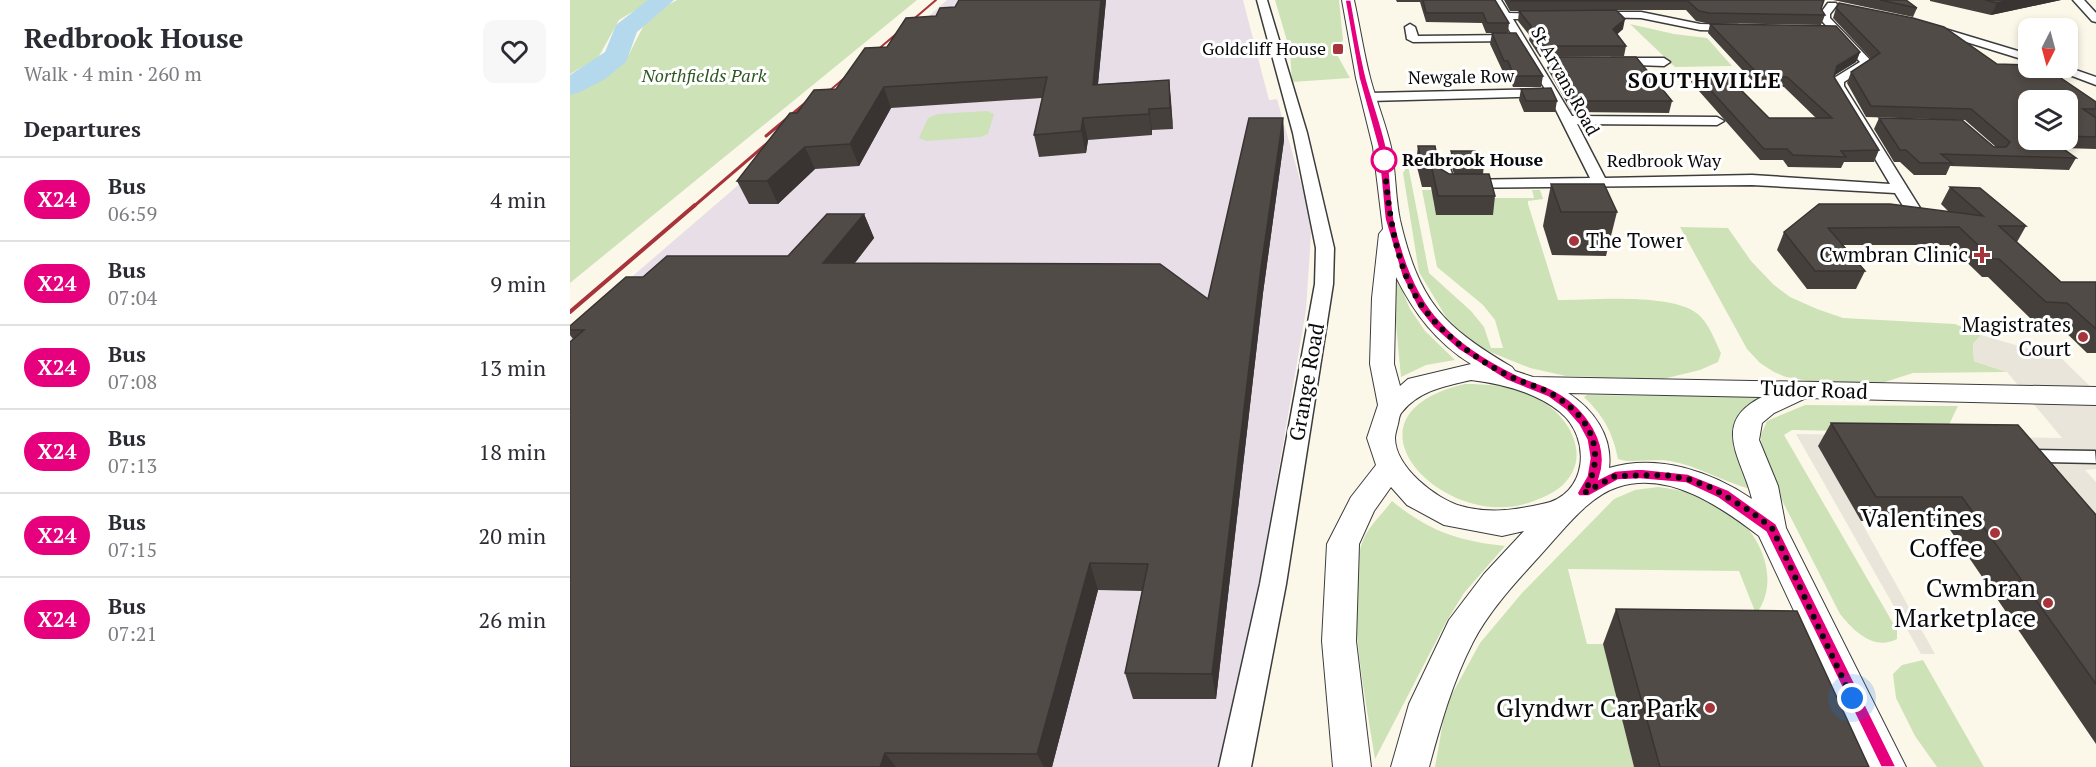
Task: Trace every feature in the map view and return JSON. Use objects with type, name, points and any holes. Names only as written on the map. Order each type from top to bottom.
[{"type":"street","name":"Grange Road","points":[[1234,767],[1275,573],[1324,284],[1326,257],[1300,133],[1262,0]]},
{"type":"street","points":[[1348,0],[1351,21],[1382,147],[1390,219],[1407,276],[1422,306],[1437,325],[1462,348],[1552,394],[1570,407],[1584,423],[1593,440],[1596,458],[1593,476],[1573,502],[1495,584],[1461,631],[1427,704],[1410,767]]},
{"type":"street","name":"St Arvans Road","points":[[1497,0],[1522,38],[1543,63],[1554,93],[1599,181]]},
{"type":"street","points":[[2078,0],[2096,20]]},
{"type":"street","points":[[1833,5],[1824,17],[1829,29],[1867,63],[1837,83],[1917,216]]},
{"type":"street","points":[[1508,16],[1562,15]]},
{"type":"street","points":[[1584,15],[1641,15],[1706,28],[1754,29]]},
{"type":"street","points":[[1911,22],[2018,54]]},
{"type":"street","points":[[1410,27],[1413,39],[1522,38]]},
{"type":"street","points":[[1595,62],[1664,62]]},
{"type":"street","points":[[2078,75],[2096,81]]},
{"type":"street","name":"Newgale Row","points":[[1369,97],[1554,93]]},
{"type":"street","points":[[1568,120],[1718,121]]},
{"type":"street","points":[[1861,123],[1883,124]]},
{"type":"street","name":"Redbrook Way","points":[[1442,165],[1448,185],[1752,180],[1900,189]]},
{"type":"street","points":[[1390,219],[1383,297],[1382,364],[1391,405]]},
{"type":"street","points":[[1521,380],[1470,372],[1433,378],[1416,385],[1391,405],[1381,424],[1380,446],[1388,469],[1406,490],[1432,508],[1464,520],[1499,525],[1533,522],[1573,502],[1615,476],[1640,474],[1688,479],[1719,492],[1772,528]]},
{"type":"street","name":"Tudor Road","points":[[1521,380],[1586,387],[1747,388],[2096,396]]},
{"type":"street","points":[[1805,391],[1762,408],[1752,416],[1745,428],[1745,441],[1766,491],[1772,528],[1887,767]]},
{"type":"street","points":[[2016,450],[2042,475],[2032,456],[2095,457]]},
{"type":"street","points":[[1353,767],[1339,641],[1343,544],[1362,506],[1388,469]]},
{"type":"shaded area","points":[[947,0],[1243,0],[1269,100],[1277,99],[1310,215],[1311,234],[1306,310],[1256,602],[1219,767],[570,767],[570,330]]},
{"type":"shaded area","points":[[1981,335],[2033,350],[2053,350],[2096,392],[2096,469],[2085,470],[2096,482],[2096,566],[1819,446],[1935,654],[1921,654],[1796,434],[2062,438],[2007,372],[1974,361],[1973,344]]},
{"type":"green space","points":[[570,0],[652,0],[619,20],[598,58],[570,74]]},
{"type":"green space","name":"Northfields Park","points":[[677,0],[917,0],[570,283],[570,90],[625,62],[649,15]]},
{"type":"green space","points":[[1275,0],[1339,0],[1343,40],[1335,51],[1350,78],[1292,82],[1290,51]]},
{"type":"green space","points":[[1630,24],[1674,34],[1707,38],[1732,66],[1675,67]]},
{"type":"green space","points":[[987,111],[994,114],[988,134],[980,137],[927,141],[919,138],[928,118],[938,114]]},
{"type":"green space","points":[[1408,165],[1429,273],[1471,311],[1484,327],[1491,348],[1503,348],[1495,320],[1483,305],[1437,267],[1422,190],[1438,190],[1433,200],[1436,215],[1492,215],[1485,198],[1534,198],[1532,190],[1540,190],[1543,199],[1528,201],[1528,204],[1558,300],[1654,300],[1689,308],[1704,320],[1709,329],[1721,353],[1718,362],[1700,370],[1663,379],[1566,376],[1530,368],[1473,345],[1446,317],[1419,272],[1403,173]]},
{"type":"green space","points":[[1680,227],[1728,228],[1751,261],[1774,285],[1790,297],[1817,309],[1843,318],[1955,324],[1981,335],[1973,344],[1974,361],[2007,372],[1913,373],[1882,383],[1809,381],[1786,377],[1774,372],[1760,363],[1747,349]]},
{"type":"green space","points":[[1390,262],[1410,309],[1425,331],[1455,360],[1426,365],[1401,377]]},
{"type":"green space","points":[[1465,384],[1515,390],[1534,397],[1552,409],[1567,426],[1576,447],[1574,469],[1565,483],[1534,501],[1501,507],[1468,502],[1438,488],[1416,468],[1404,444],[1405,421],[1425,400]]},
{"type":"green space","points":[[1587,395],[1767,397],[1747,405],[1742,412],[1750,489],[1680,463],[1664,460],[1618,459],[1610,433],[1597,411],[1584,397]]},
{"type":"green space","points":[[1805,405],[1958,406],[1945,433],[1792,430],[1784,435],[1897,630],[1897,639],[1880,643],[1872,641],[1858,633],[1840,614],[1762,461],[1761,435],[1767,421]]},
{"type":"green space","points":[[1658,487],[1712,500],[1728,510],[1750,531],[1764,558],[1767,572],[1764,601],[1756,614],[1739,571],[1568,569],[1587,644],[1603,644],[1634,767],[1435,767],[1446,705],[1480,643],[1522,593],[1614,499],[1635,490]]},
{"type":"green space","points":[[1392,501],[1419,520],[1445,533],[1473,541],[1505,546],[1464,593],[1446,622],[1375,759],[1358,647],[1355,586],[1358,560],[1364,538]]},
{"type":"green space","points":[[1923,660],[1984,767],[1937,767],[1915,736],[1896,698],[1893,674],[1902,665]]},
{"type":"building","points":[[959,0],[1101,0],[1093,85],[1169,80],[1170,108],[1149,109],[1149,114],[1083,118],[1081,131],[1034,135],[1047,77],[884,87],[850,144],[805,147],[767,181],[737,181],[790,113],[797,113],[814,90],[836,89],[865,48],[887,47],[906,18],[936,16],[940,8],[955,7]]},
{"type":"building","points":[[1423,0],[1495,0],[1509,23],[1487,23],[1483,13],[1426,13]]},
{"type":"building","points":[[1511,0],[1824,0],[1821,9],[1825,15],[1709,13],[1699,11],[1688,1]]},
{"type":"building","points":[[1880,0],[1906,0],[1917,8]]},
{"type":"building","points":[[1985,0],[2010,0],[1997,3]]},
{"type":"building","points":[[1839,3],[1913,18],[1944,27],[1997,64],[2018,65],[2018,78],[2061,78],[2096,102],[2096,109],[2083,109],[2096,118],[2096,137],[2078,136],[2078,90],[2018,90],[2018,150],[2065,150],[2076,158],[1941,154],[1952,163],[1920,163],[1906,150],[1900,150],[1879,118],[1962,120],[1994,147],[2006,147],[2010,142],[1971,109],[1871,106],[1851,72],[1880,53],[1836,8]]},
{"type":"building","points":[[1616,10],[1625,19],[1613,29],[1626,46],[1542,46],[1519,11]]},
{"type":"building","points":[[1710,24],[1836,26],[1860,52],[1837,66],[1834,77],[1879,150],[1841,151],[1846,157],[1793,155],[1787,149],[1764,149],[1694,72],[1723,72],[1769,118],[1832,118],[1787,77],[1762,78]]},
{"type":"building","points":[[1492,33],[1516,33],[1543,76],[1514,76],[1508,61],[1504,61]]},
{"type":"building","points":[[1549,57],[1636,57],[1672,101],[1575,101]]},
{"type":"building","points":[[1551,88],[1557,101],[1526,101],[1521,89]]},
{"type":"building","points":[[1249,118],[1283,118],[1261,268],[1212,674],[1125,673],[1148,564],[1090,563],[1037,754],[885,753],[880,767],[570,767],[570,342],[584,330],[570,330],[570,326],[626,277],[643,277],[667,256],[788,256],[827,214],[864,214],[823,263],[1160,264],[1208,299]]},
{"type":"building","points":[[1418,146],[1435,146],[1439,168],[1449,174],[1489,174],[1495,196],[1438,196],[1432,169],[1423,169]]},
{"type":"building","points":[[1451,151],[1479,151],[1484,165],[1457,165]]},
{"type":"building","points":[[1551,184],[1604,184],[1617,212],[1561,212]]},
{"type":"building","points":[[1950,187],[1980,188],[2026,226],[1999,226],[2061,282],[2096,282],[2096,329],[2067,303],[2046,302],[1999,259],[1993,259],[1959,227],[1828,228],[1865,271],[1815,271],[1784,232],[1819,204],[1890,204],[1983,216]]},
{"type":"building","points":[[1831,423],[2018,425],[2096,515],[2096,684],[1962,497],[1876,497]]},
{"type":"building","name":"Glyndwr Car Park","points":[[1616,609],[1797,611],[1869,767],[1660,767]]},
{"type":"waterway","points":[[570,86],[595,73],[617,56],[625,30],[637,18],[663,0]]},
{"type":"railway","points":[[828,92],[936,0]]},
{"type":"railway","points":[[819,99],[829,90]]},
{"type":"railway","points":[[766,136],[814,96]]},
{"type":"railway","points":[[693,207],[778,134]]},
{"type":"railway","points":[[570,312],[695,205]]},
{"type":"bus line","name":"X24","points":[[1348,0],[1363,78],[1379,130],[1390,219],[1407,276],[1422,306],[1437,325],[1462,348],[1510,377],[1552,394],[1570,407],[1584,423],[1593,440],[1596,458],[1593,476],[1584,493],[1615,476],[1665,475],[1688,479],[1723,494],[1772,528],[1887,767]]},
{"type":"place","name":"Goldcliff House","points":[[1338,49]]},
{"type":"place","name":"Redbrook House","points":[[1384,160]]},
{"type":"place","name":"The Tower","points":[[1574,241]]},
{"type":"place","name":"Cwmbran Clinic","points":[[1982,255]]},
{"type":"place","name":"Magistrates Court","points":[[2083,337]]},
{"type":"place","name":"Valentines Coffee","points":[[1995,533]]},
{"type":"place","name":"Cwmbran Marketplace","points":[[2048,603]]},
{"type":"place","name":"Glyndwr Car Park","points":[[1710,708]]},
{"type":"district","name":"SOUTHVILLE","points":[[1705,80]]},
{"type":"route","points":[[1384,160],[1390,219],[1407,276],[1422,306],[1437,325],[1462,348],[1510,377],[1552,394],[1570,407],[1584,423],[1593,440],[1596,458],[1593,476],[1584,493],[1615,476],[1665,475],[1688,479],[1723,494],[1772,528],[1852,698]]}]
